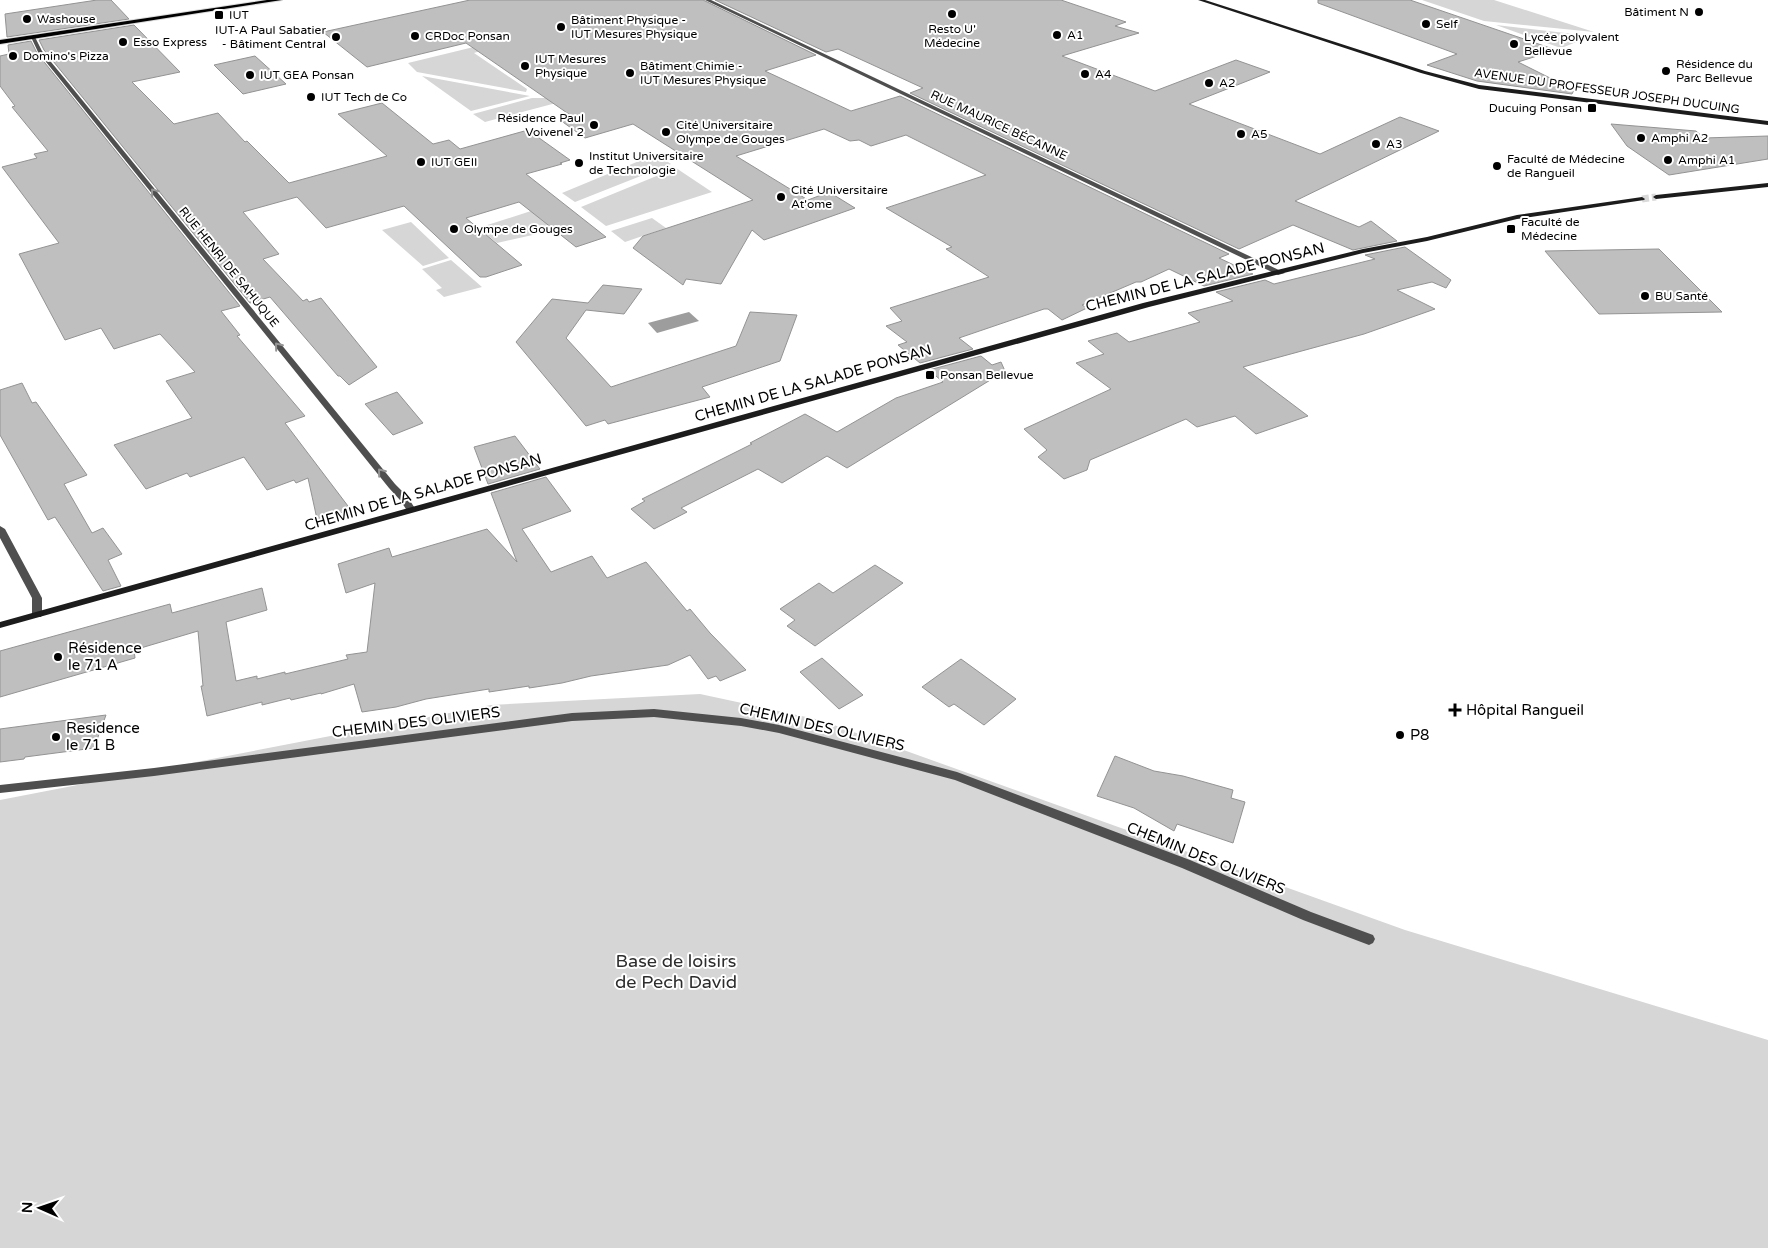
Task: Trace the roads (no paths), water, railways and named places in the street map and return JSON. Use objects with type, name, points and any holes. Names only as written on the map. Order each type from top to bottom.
[{"type":"main road","points":[[0,42],[279,0]]},
{"type":"street","name":"RUE MAURICE BÉCANNE","points":[[707,0],[1281,273]]},
{"type":"street","name":"AVENUE DU PROFESSEUR JOSEPH DUCUING","points":[[1200,0],[1423,72],[1472,85],[1532,95],[1768,124]]},
{"type":"street","name":"RUE HENRI DE SAHUQUE","points":[[33,38],[40,51],[68,86],[392,486],[404,498],[411,510]]},
{"type":"street","points":[[1656,197],[1768,185]]},
{"type":"street","name":"CHEMIN DE LA SALADE PONSAN","points":[[0,625],[1146,305],[1281,273],[1363,251],[1427,238],[1517,216],[1642,199]]},
{"type":"street","points":[[0,529],[38,598],[38,615]]},
{"type":"street","name":"CHEMIN DES OLIVIERS","points":[[0,789],[154,772],[572,717],[654,713],[695,716],[779,729],[957,776],[1186,864],[1307,916],[1369,939]]},
{"type":"tunnel","points":[[1642,199],[1656,197]]},
{"type":"place","name":"Bâtiment N","points":[[1699,12]]},
{"type":"place","name":"Resto U' Médecine","points":[[952,14]]},
{"type":"place","name":"IUT","points":[[219,15]]},
{"type":"place","name":"Washouse","points":[[27,19]]},
{"type":"place","name":"Self","points":[[1426,24]]},
{"type":"place","name":"Bâtiment Physique - IUT Mesures Physique","points":[[561,27]]},
{"type":"place","name":"A1","points":[[1057,35]]},
{"type":"place","name":"CRDoc Ponsan","points":[[415,36]]},
{"type":"place","name":"IUT-A Paul Sabatier - Bâtiment Central","points":[[336,37]]},
{"type":"place","name":"Esso Express","points":[[123,42]]},
{"type":"place","name":"Lycée polyvalent Bellevue","points":[[1514,44]]},
{"type":"place","name":"Domino's Pizza","points":[[13,56]]},
{"type":"place","name":"IUT Mesures Physique","points":[[525,66]]},
{"type":"place","name":"Résidence du Parc Bellevue","points":[[1666,71]]},
{"type":"place","name":"Bâtiment Chimie - IUT Mesures Physique","points":[[630,73]]},
{"type":"place","name":"A4","points":[[1085,74]]},
{"type":"place","name":"IUT GEA Ponsan","points":[[250,75]]},
{"type":"place","name":"A2","points":[[1209,83]]},
{"type":"place","name":"IUT Tech de Co","points":[[311,97]]},
{"type":"place","name":"Ducuing Ponsan","points":[[1592,108]]},
{"type":"place","name":"Résidence Paul Voivenel 2","points":[[594,125]]},
{"type":"place","name":"Cité Universitaire Olympe de Gouges","points":[[666,132]]},
{"type":"place","name":"A5","points":[[1241,134]]},
{"type":"place","name":"Amphi A2","points":[[1641,138]]},
{"type":"place","name":"A3","points":[[1376,144]]},
{"type":"place","name":"Amphi A1","points":[[1668,160]]},
{"type":"place","name":"IUT GEII","points":[[421,162]]},
{"type":"place","name":"Institut Universitaire de Technologie","points":[[579,163]]},
{"type":"place","name":"Faculté de Médecine de Rangueil","points":[[1497,166]]},
{"type":"place","name":"Cité Universitaire At'ome","points":[[781,197]]},
{"type":"place","name":"Olympe de Gouges","points":[[454,229]]},
{"type":"place","name":"Faculté de Médecine","points":[[1511,229]]},
{"type":"place","name":"BU Santé","points":[[1645,296]]},
{"type":"place","name":"Ponsan Bellevue","points":[[930,375]]},
{"type":"place","name":"Résidence le 71 A","points":[[58,657]]},
{"type":"place","name":"Hôpital Rangueil","points":[[1455,710]]},
{"type":"place","name":"P8","points":[[1400,735]]},
{"type":"place","name":"Residence le 71 B","points":[[56,737]]},
{"type":"park label","name":"Base de loisirs de Pech David","points":[[676,971]]}]
